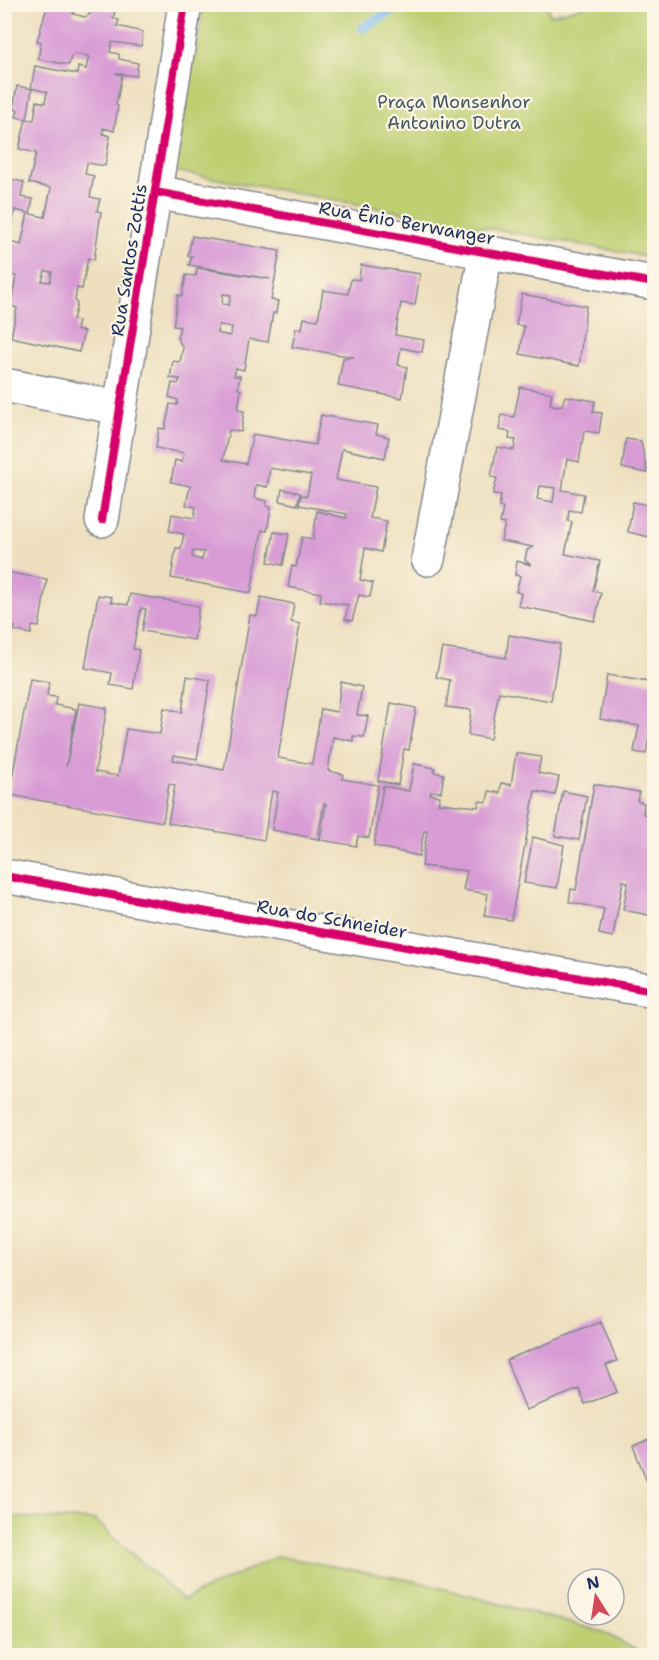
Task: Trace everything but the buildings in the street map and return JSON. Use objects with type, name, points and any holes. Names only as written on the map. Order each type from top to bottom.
[{"type":"street","name":"Rua Santos Zottis","points":[[102,520],[185,4]]},
{"type":"street","name":"Rua Ênio Berwanger","points":[[154,192],[654,283]]},
{"type":"street","points":[[428,559],[486,252]]},
{"type":"street","points":[[4,385],[120,408]]},
{"type":"street","name":"Rua do Schneider","points":[[4,876],[654,991]]},
{"type":"green space","name":"Praça Monsenhor Antonino Dutra","points":[[547,4],[550,15],[590,5],[654,5],[654,258],[173,171],[204,5]]},
{"type":"green space","points":[[5,1517],[95,1520],[183,1600],[277,1556],[415,1581],[566,1622],[566,1627],[585,1627],[603,1632],[645,1655],[5,1655]]},
{"type":"waterway","points":[[363,28],[403,4]]},
{"type":"cycle path","points":[[102,520],[185,4]]},
{"type":"cycle path","points":[[155,192],[654,283]]},
{"type":"cycle path","points":[[4,876],[654,991]]}]
